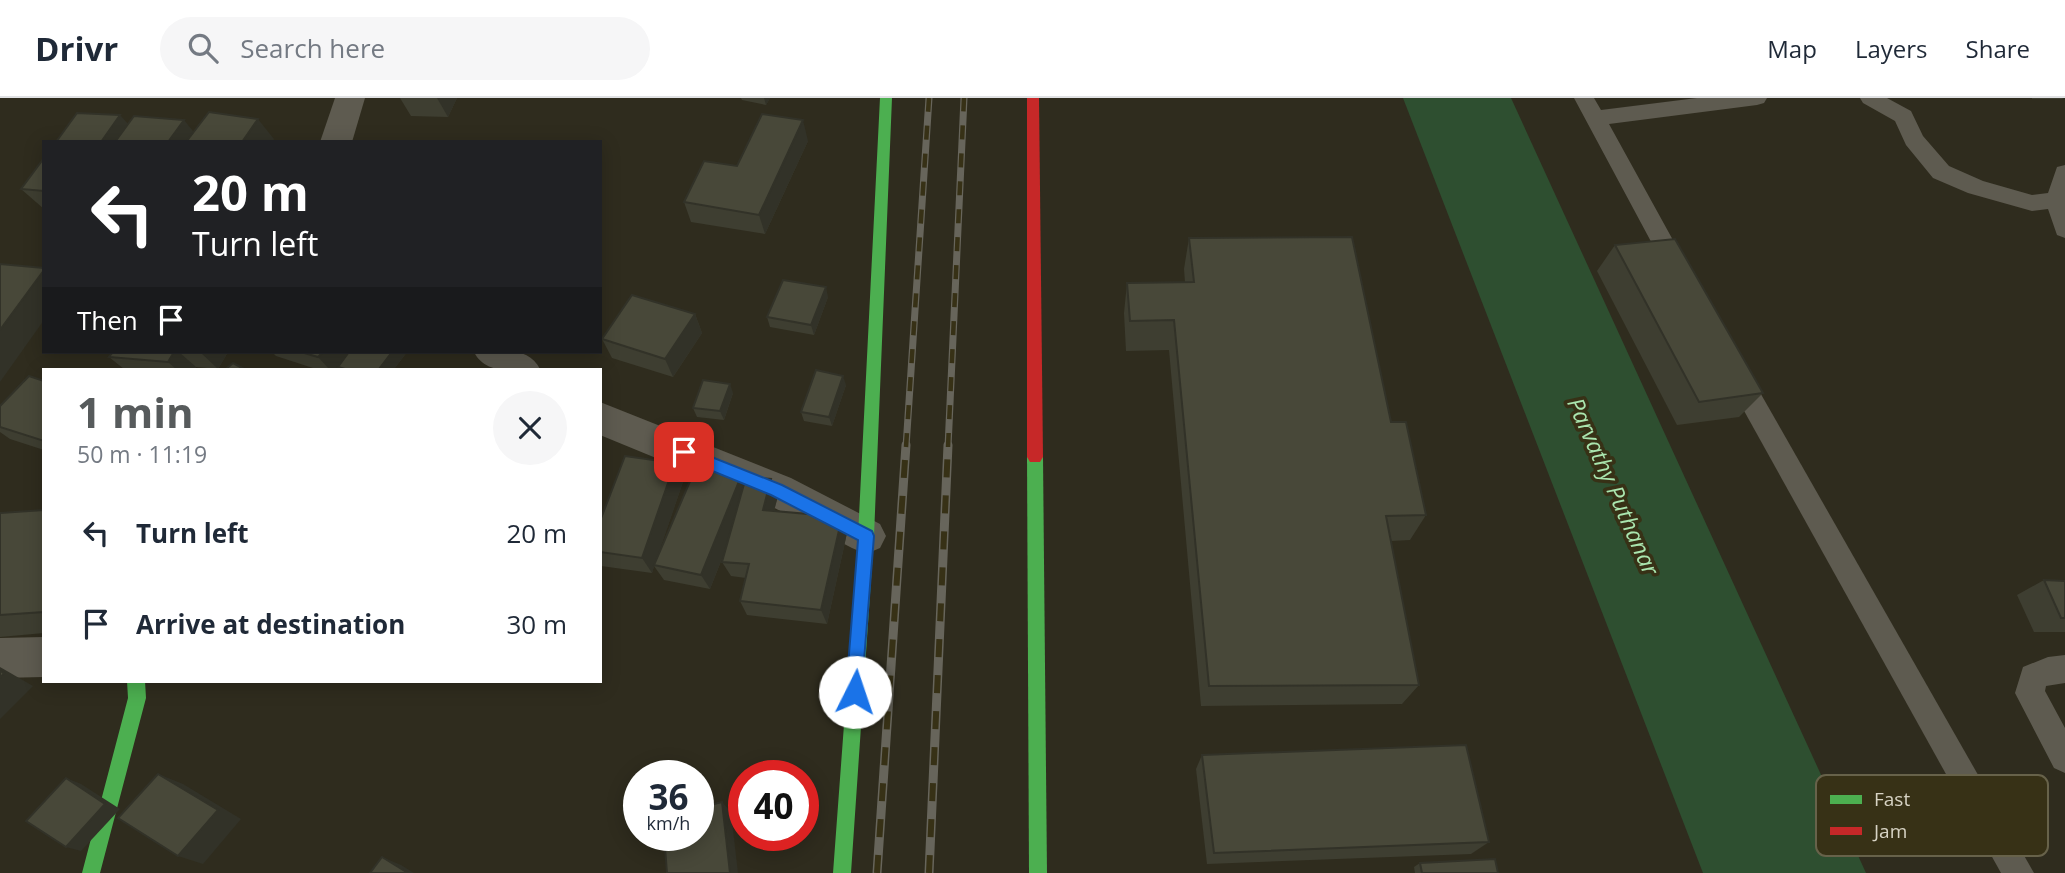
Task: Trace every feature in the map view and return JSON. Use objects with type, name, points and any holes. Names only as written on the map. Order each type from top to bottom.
[{"type":"street","points":[[337,140],[350,98]]},
{"type":"street","points":[[842,873],[866,536],[886,98]]},
{"type":"street","points":[[1033,98],[1038,873]]},
{"type":"street","points":[[496,354],[520,368]]},
{"type":"street","points":[[602,417],[777,490],[866,536]]},
{"type":"street","points":[[0,658],[42,657]]},
{"type":"street","points":[[91,873],[137,698],[136,683]]},
{"type":"lane","points":[[1691,294],[1589,108],[1757,98]]},
{"type":"lane","points":[[1870,98],[1903,116],[1914,140],[1941,172],[1976,187],[2032,203],[2057,200]]},
{"type":"lane","points":[[2065,173],[2057,200],[2065,229]]},
{"type":"lane","points":[[1725,354],[1963,775]]},
{"type":"lane","points":[[2065,669],[2048,671],[2033,677],[2030,693],[2065,758]]},
{"type":"lane","points":[[2008,856],[2018,873]]},
{"type":"water","name":"Parvathy Puthanar","points":[[1403,98],[1511,98],[1821,775],[1816,775],[1816,856],[1858,856],[1866,873],[1703,873]]},
{"type":"building","points":[[209,112],[258,119],[243,140],[188,140]]},
{"type":"building","points":[[77,113],[120,115],[102,140],[57,140]]},
{"type":"building","points":[[762,114],[803,120],[759,215],[684,202],[704,161],[737,166]]},
{"type":"building","points":[[134,116],[184,120],[169,140],[116,140]]},
{"type":"building","points":[[42,161],[42,191],[21,189]]},
{"type":"building","points":[[1352,237],[1391,422],[1406,422],[1426,515],[1386,516],[1419,685],[1209,686],[1174,320],[1130,321],[1127,283],[1194,282],[1189,238]]},
{"type":"building","points":[[1675,239],[1763,393],[1699,402],[1615,245]]},
{"type":"building","points":[[0,264],[42,268],[42,273],[0,330]]},
{"type":"building","points":[[783,280],[826,287],[811,325],[767,317]]},
{"type":"building","points":[[632,295],[695,314],[665,359],[602,339]]},
{"type":"building","points":[[111,354],[173,354],[168,362],[109,357]]},
{"type":"building","points":[[348,354],[390,354],[380,368],[338,367]]},
{"type":"building","points":[[233,363],[242,368],[227,368]]},
{"type":"building","points":[[816,370],[843,376],[829,417],[801,412]]},
{"type":"building","points":[[29,376],[42,380],[42,440],[0,427],[0,406]]},
{"type":"building","points":[[703,380],[730,384],[720,411],[693,408]]},
{"type":"building","points":[[625,456],[675,463],[642,558],[602,552],[602,516]]},
{"type":"building","points":[[697,465],[742,474],[701,575],[654,565]]},
{"type":"building","points":[[746,477],[771,479],[763,510],[842,517],[821,610],[740,601],[749,564],[722,562]]},
{"type":"building","points":[[42,510],[42,612],[0,615],[0,513]]},
{"type":"building","points":[[2044,580],[2065,581],[2065,618],[2061,618]]},
{"type":"building","points":[[1466,745],[1489,842],[1214,853],[1202,755]]},
{"type":"building","points":[[158,774],[218,810],[178,856],[118,818]]},
{"type":"building","points":[[66,778],[105,804],[66,847],[26,821]]},
{"type":"building","points":[[722,802],[730,873],[667,873],[665,851],[714,851],[714,804]]},
{"type":"building","points":[[382,857],[408,873],[370,873]]},
{"type":"building","points":[[1495,859],[1498,873],[1422,873],[1420,863]]},
{"type":"railway","points":[[906,447],[929,98]]},
{"type":"railway","points":[[948,447],[964,98]]},
{"type":"railway","points":[[877,873],[906,445]]},
{"type":"railway","points":[[929,873],[948,445]]},
{"type":"traffic: fast","points":[[842,873],[866,536],[886,98]]},
{"type":"traffic: fast","points":[[1035,457],[1038,873]]},
{"type":"traffic: fast","points":[[91,873],[137,698],[136,683]]},
{"type":"traffic: jam","points":[[1033,98],[1035,457]]},
{"type":"route","points":[[684,452],[777,490],[866,536],[855,692]]}]
